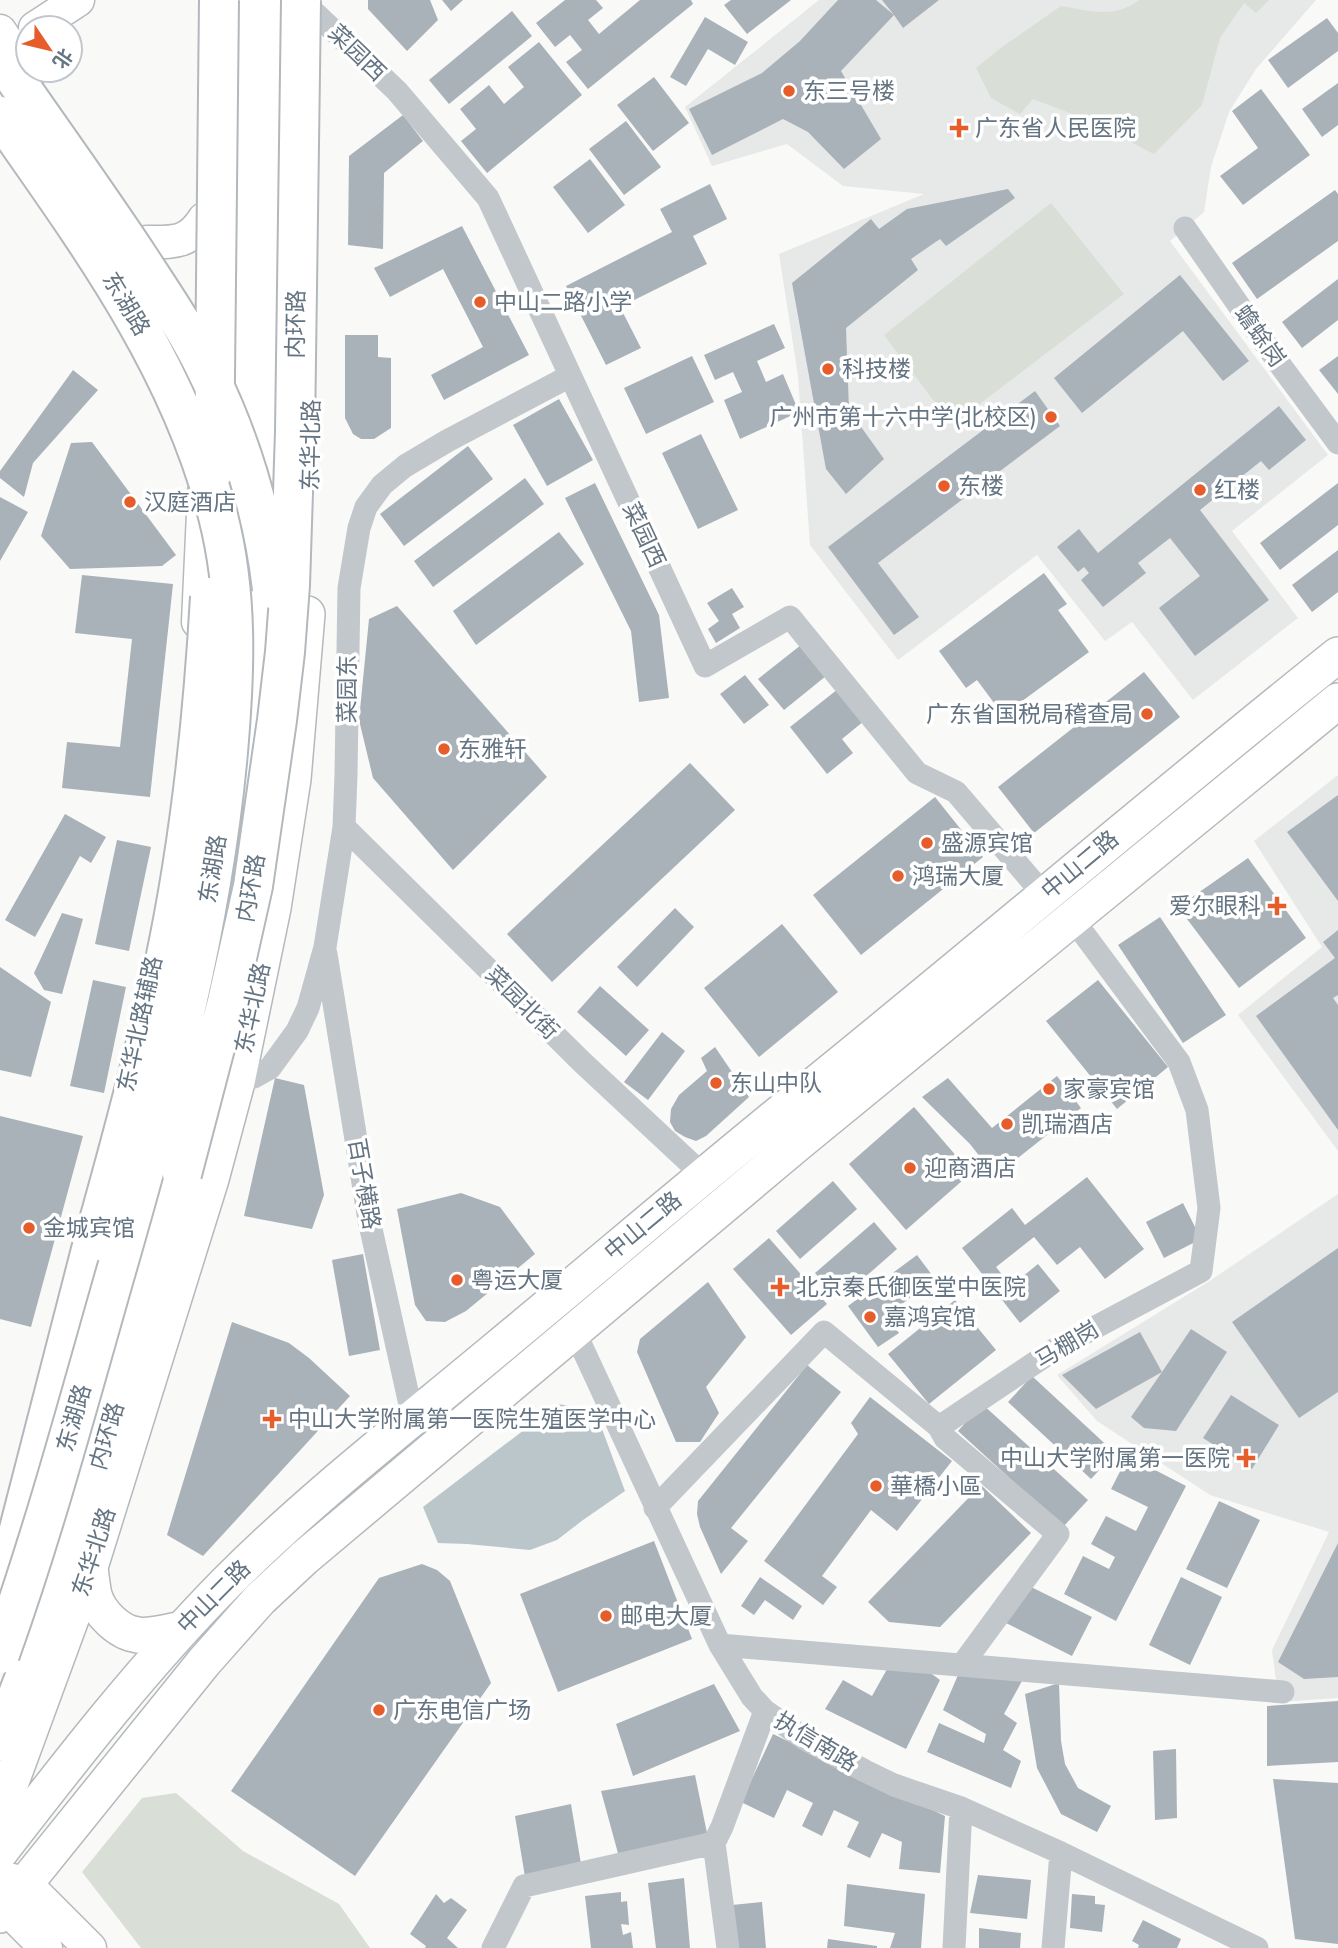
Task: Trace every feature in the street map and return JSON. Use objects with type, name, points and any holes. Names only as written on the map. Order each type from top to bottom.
[{"type":"highway","points":[[18,1607],[46,1422],[145,1051],[165,963],[185,843],[197,748],[206,654],[213,508],[219,0]]},
{"type":"highway","name":"内环路","points":[[0,1741],[53,1604],[88,1502],[197,1120],[253,886],[286,639],[311,5]]},
{"type":"highway","name":"东湖路","points":[[12,41],[118,226],[190,337],[234,433],[254,490],[269,560],[277,639],[277,720]]},
{"type":"highway","name":"东湖路","points":[[0,118],[124,299],[155,354],[186,420],[209,485],[224,543],[232,603],[234,661],[216,855],[197,964],[177,1050],[47,1512],[0,1654]]},
{"type":"main road","points":[[78,0],[12,41],[54,112],[146,242],[239,390],[269,450],[307,605]]},
{"type":"main road","points":[[205,0],[201,328],[205,482]]},
{"type":"main road","points":[[244,0],[256,155],[269,450],[256,678],[239,839],[237,884],[241,915],[261,967]]},
{"type":"main road","points":[[256,155],[273,0]]},
{"type":"main road","name":"东华北路","points":[[0,1812],[90,1567],[211,1179],[237,1082],[273,908],[293,779],[307,605],[311,5]]},
{"type":"main road","points":[[0,118],[99,258],[169,368],[200,446],[205,482]]},
{"type":"main road","name":"东华北路","points":[[0,1704],[18,1607],[92,1423],[154,1192],[183,1072],[216,873],[229,775],[237,683],[239,390],[256,155]]},
{"type":"main road","points":[[146,242],[178,241],[190,237],[204,219]]},
{"type":"main road","name":"东华北路辅路","points":[[0,1552],[126,1092],[150,985],[177,828],[192,702],[205,482]]},
{"type":"main road","points":[[237,559],[201,557],[237,645]]},
{"type":"main road","name":"中山二路","points":[[0,1852],[98,1726],[182,1629],[257,1554],[413,1418],[703,1175],[1338,655]]},
{"type":"main road","name":"中山二路","points":[[6,1895],[260,1599],[345,1522],[1072,918],[1338,701]]},
{"type":"main road","points":[[239,839],[273,908]]},
{"type":"main road","points":[[205,939],[206,1065],[215,1077],[237,1082]]},
{"type":"main road","points":[[126,1092],[183,1072]]},
{"type":"main road","points":[[116,1128],[165,1144],[201,1167],[211,1179]]},
{"type":"main road","points":[[90,1567],[94,1596],[116,1626],[139,1636],[182,1629]]},
{"type":"main road","points":[[0,1643],[18,1607]]},
{"type":"main road","points":[[6,1895],[25,1928],[46,1948]]},
{"type":"main road","points":[[6,1895],[90,1948]]},
{"type":"street","name":"菜园西","points":[[311,5],[397,91],[488,198],[705,666],[790,617],[917,773],[956,792],[1044,895]]},
{"type":"street","name":"蟾蜍岗","points":[[1185,228],[1338,443]]},
{"type":"street","name":"菜园东","points":[[237,1082],[270,1068],[297,1031],[307,1008],[325,947],[344,827],[349,588],[359,528],[366,507],[382,485],[405,466],[570,376]]},
{"type":"street","name":"菜园北街","points":[[344,827],[582,1062],[703,1175]]},
{"type":"street","name":"马棚岗","points":[[939,1427],[1060,1346],[1201,1271],[1209,1208],[1197,1110],[1179,1062],[1072,918]]},
{"type":"street","name":"百子横路","points":[[325,947],[369,1220],[413,1418]]},
{"type":"street","name":"执信南路","points":[[574,1330],[720,1645],[752,1697],[765,1711],[805,1739],[894,1785],[961,1808],[1257,1948]]},
{"type":"street","points":[[655,1508],[824,1332],[939,1427],[945,1438],[1058,1534],[962,1665]]},
{"type":"street","points":[[720,1645],[1283,1692]]},
{"type":"street","points":[[728,1948],[714,1843],[765,1711]]},
{"type":"street","points":[[954,1948],[961,1808]]},
{"type":"street","points":[[493,1948],[524,1886],[714,1843]]},
{"type":"street","points":[[1053,1948],[1061,1853]]},
{"type":"shaded area","name":"广州市第十六中学(北校区)","points":[[819,0],[1316,0],[1256,69],[1229,112],[1211,167],[1204,212],[1170,241],[1328,455],[1232,531],[1298,618],[1193,700],[1132,622],[1105,641],[1037,555],[898,660],[810,545],[798,376],[779,254],[924,194],[843,186],[787,144],[712,166],[685,107]]},
{"type":"shaded area","points":[[1139,0],[1269,0],[1256,13],[1244,3],[1220,38],[1202,105],[1154,154],[1088,120],[1033,99],[1020,114],[991,98],[976,68],[1061,6],[1111,12]]},
{"type":"shaded area","points":[[1051,203],[1124,294],[952,425],[884,335]]},
{"type":"shaded area","points":[[1338,775],[1338,1151],[1238,1015],[1322,947],[1254,841]]},
{"type":"shaded area","name":"中山大学附属第一医院","points":[[1338,1194],[1338,1698],[1279,1702],[1272,1650],[1329,1532],[1210,1495],[1097,1421],[1057,1375],[1208,1282]]},
{"type":"shaded area","points":[[558,1404],[595,1410],[625,1491],[557,1540],[530,1550],[438,1543],[423,1507]]},
{"type":"shaded area","points":[[176,1793],[243,1851],[339,1904],[370,1948],[141,1948],[82,1872],[142,1798]]},
{"type":"building","points":[[368,0],[430,0],[438,20],[407,51],[368,9]]},
{"type":"building","points":[[442,0],[463,0],[451,11]]},
{"type":"building","points":[[565,0],[596,0],[603,8],[588,20],[599,34],[640,0],[691,0],[693,4],[588,89],[566,62],[582,50],[570,35],[555,47],[536,23]]},
{"type":"building","points":[[731,0],[791,0],[747,34],[724,5]]},
{"type":"building","name":"东三号楼","points":[[838,0],[876,0],[894,15],[841,71],[881,139],[844,169],[808,132],[783,119],[712,155],[689,109],[762,73],[800,41]]},
{"type":"building","points":[[882,0],[939,0],[903,28]]},
{"type":"building","points":[[512,11],[532,36],[449,104],[429,80]]},
{"type":"building","points":[[705,17],[748,42],[735,65],[708,49],[686,86],[670,77]]},
{"type":"building","points":[[1327,18],[1338,33],[1338,51],[1288,88],[1268,60]]},
{"type":"building","points":[[539,42],[582,95],[487,173],[461,141],[476,129],[460,109],[489,85],[504,104],[524,87],[508,67]]},
{"type":"building","points":[[654,77],[689,123],[653,151],[617,105]]},
{"type":"building","points":[[1338,83],[1338,125],[1322,137],[1302,109]]},
{"type":"building","points":[[1261,89],[1310,155],[1243,205],[1220,176],[1258,148],[1232,111]]},
{"type":"building","points":[[403,115],[423,141],[384,173],[383,249],[348,245],[349,156]]},
{"type":"building","points":[[626,121],[661,167],[624,195],[589,149]]},
{"type":"building","points":[[590,159],[625,205],[588,233],[553,187]]},
{"type":"building","points":[[710,184],[727,219],[693,236],[707,264],[620,307],[641,348],[606,365],[566,286],[672,232],[660,209]]},
{"type":"building","name":"科技楼","points":[[1008,189],[1015,198],[946,246],[940,239],[911,259],[918,270],[846,328],[849,410],[884,459],[846,494],[826,469],[792,283],[871,219],[879,229],[907,209]]},
{"type":"building","points":[[1335,190],[1338,194],[1338,241],[1257,299],[1232,263]]},
{"type":"building","points":[[462,226],[529,355],[444,400],[431,375],[483,347],[443,269],[390,297],[374,268]]},
{"type":"building","points":[[1180,275],[1249,361],[1223,381],[1183,331],[1082,413],[1054,378]]},
{"type":"building","points":[[1338,279],[1338,320],[1302,348],[1282,322]]},
{"type":"building","points":[[774,324],[785,348],[757,361],[766,382],[783,374],[799,412],[740,439],[724,400],[742,392],[733,372],[715,380],[704,355]]},
{"type":"building","points":[[345,335],[378,335],[378,357],[391,358],[391,428],[374,439],[361,439],[353,434],[345,418]]},
{"type":"building","points":[[692,356],[714,402],[646,434],[624,388]]},
{"type":"building","points":[[1338,356],[1338,394],[1319,370]]},
{"type":"building","points":[[73,370],[98,390],[33,463],[24,497],[0,478],[0,471]]},
{"type":"building","name":"东楼","points":[[1035,391],[1060,426],[878,563],[919,617],[894,635],[828,547]]},
{"type":"building","points":[[559,399],[593,460],[547,486],[513,425]]},
{"type":"building","name":"红楼","points":[[1279,406],[1306,440],[1269,470],[1261,461],[1200,510],[1269,600],[1195,656],[1159,608],[1200,576],[1170,538],[1138,563],[1146,573],[1103,607],[1081,580],[1089,573],[1084,567],[1078,572],[1057,547],[1079,529],[1098,553]]},
{"type":"building","points":[[701,434],[738,510],[698,529],[662,453]]},
{"type":"building","points":[[92,442],[176,555],[162,566],[70,569],[41,536],[71,443]]},
{"type":"building","points":[[468,446],[493,479],[404,546],[380,514]]},
{"type":"building","points":[[525,478],[544,504],[433,587],[414,561]]},
{"type":"building","points":[[595,483],[659,615],[669,698],[639,702],[631,631],[565,498]]},
{"type":"building","points":[[1338,483],[1338,525],[1280,570],[1260,543]]},
{"type":"building","points":[[0,497],[28,512],[0,561]]},
{"type":"building","points":[[559,532],[584,564],[476,645],[453,611]]},
{"type":"building","points":[[1338,550],[1338,592],[1312,612],[1292,585]]},
{"type":"building","points":[[1044,573],[1067,604],[1058,610],[1089,652],[1003,715],[977,680],[966,688],[939,651]]},
{"type":"building","points":[[82,575],[173,584],[150,797],[62,788],[67,742],[120,747],[132,639],[75,633]]},
{"type":"building","points":[[732,588],[744,607],[732,614],[740,628],[716,643],[708,629],[719,621],[707,603]]},
{"type":"building","name":"东雅轩","points":[[397,606],[547,777],[453,870],[373,778],[359,720],[369,619]]},
{"type":"building","points":[[801,645],[826,676],[784,710],[758,679]]},
{"type":"building","points":[[1144,672],[1180,717],[1034,833],[998,787]]},
{"type":"building","points":[[745,675],[769,705],[744,724],[720,694]]},
{"type":"building","points":[[838,689],[864,721],[842,739],[853,753],[827,774],[790,727]]},
{"type":"building","points":[[690,763],[735,810],[552,982],[507,934]]},
{"type":"building","points":[[1338,795],[1338,901],[1287,832]]},
{"type":"building","name":"鸿瑞大厦","points":[[935,797],[983,857],[861,955],[813,895]]},
{"type":"building","points":[[65,814],[106,837],[91,863],[80,856],[35,937],[5,920]]},
{"type":"building","points":[[117,840],[151,847],[129,951],[95,944]]},
{"type":"building","points":[[1248,858],[1306,938],[1239,988],[1178,907]]},
{"type":"building","points":[[675,908],[694,927],[637,987],[617,967]]},
{"type":"building","points":[[62,913],[83,919],[62,994],[44,990],[34,973]]},
{"type":"building","points":[[1160,917],[1226,1015],[1183,1043],[1118,945]]},
{"type":"building","points":[[782,924],[838,992],[759,1057],[704,988]]},
{"type":"building","points":[[1338,930],[1338,995],[1333,998],[1338,1005],[1338,1130],[1256,1016],[1335,958],[1323,942]]},
{"type":"building","points":[[0,967],[51,1002],[31,1077],[0,1070]]},
{"type":"building","points":[[93,980],[126,987],[104,1093],[70,1086]]},
{"type":"building","points":[[1098,980],[1168,1067],[1117,1109],[1046,1021]]},
{"type":"building","points":[[600,986],[649,1030],[626,1056],[577,1012]]},
{"type":"building","points":[[662,1032],[685,1051],[648,1100],[624,1082]]},
{"type":"building","name":"东山中队","points":[[715,1047],[749,1097],[706,1136],[696,1141],[675,1131],[670,1122],[671,1109],[679,1095],[707,1071],[701,1058]]},
{"type":"building","points":[[1057,1076],[1081,1108],[995,1176],[970,1144],[922,1097],[948,1078],[992,1128]]},
{"type":"building","points":[[275,1078],[304,1085],[324,1195],[312,1229],[244,1216]]},
{"type":"building","name":"迎商酒店","points":[[914,1107],[971,1173],[906,1230],[849,1164]]},
{"type":"building","name":"金城宾馆","points":[[0,1116],[83,1136],[31,1327],[0,1319]]},
{"type":"building","points":[[1087,1177],[1144,1249],[1105,1279],[1080,1247],[1057,1265],[1034,1237],[996,1267],[1011,1286],[1038,1264],[1060,1291],[1020,1323],[962,1248],[1012,1208],[1025,1225]]},
{"type":"building","points":[[833,1181],[857,1209],[800,1259],[776,1231]]},
{"type":"building","name":"粤运大厦","points":[[461,1193],[500,1207],[535,1254],[466,1311],[445,1322],[426,1321],[415,1305],[397,1209]]},
{"type":"building","points":[[1183,1203],[1201,1239],[1164,1258],[1146,1222]]},
{"type":"building","points":[[874,1222],[897,1249],[839,1300],[815,1273]]},
{"type":"building","name":"北京秦氏御医堂中医院","points":[[769,1238],[827,1304],[791,1335],[733,1269]]},
{"type":"building","points":[[1338,1248],[1338,1392],[1299,1418],[1232,1322]]},
{"type":"building","points":[[363,1254],[380,1350],[349,1356],[332,1260]]},
{"type":"building","points":[[917,1255],[935,1279],[886,1316],[899,1333],[878,1347],[848,1306]]},
{"type":"building","points":[[708,1282],[746,1337],[706,1387],[719,1413],[700,1442],[676,1442],[637,1352],[640,1339]]},
{"type":"building","points":[[955,1300],[996,1350],[929,1404],[888,1354]]},
{"type":"building","points":[[232,1322],[289,1343],[350,1396],[203,1556],[167,1535]]},
{"type":"building","points":[[1191,1329],[1227,1352],[1176,1431],[1144,1428],[1131,1417]]},
{"type":"building","points":[[1140,1332],[1162,1372],[1096,1409],[1062,1375]]},
{"type":"building","points":[[807,1365],[841,1392],[731,1528],[748,1541],[721,1574],[700,1527],[698,1501]]},
{"type":"building","points":[[1032,1376],[1115,1453],[1091,1479],[1008,1402]]},
{"type":"building","points":[[1231,1395],[1279,1425],[1252,1469],[1203,1438]]},
{"type":"building","name":"華橋小區","points":[[870,1397],[952,1461],[897,1531],[871,1510],[822,1576],[837,1587],[823,1605],[764,1561],[858,1434],[851,1423]]},
{"type":"building","points":[[982,1404],[1088,1500],[1063,1527],[958,1431]]},
{"type":"building","points":[[1128,1456],[1186,1486],[1116,1621],[1064,1594],[1083,1556],[1109,1569],[1115,1557],[1091,1544],[1106,1516],[1136,1531],[1148,1507],[1111,1489]]},
{"type":"building","points":[[981,1485],[1031,1533],[940,1627],[889,1622],[868,1602]]},
{"type":"building","points":[[1219,1501],[1260,1520],[1227,1588],[1186,1569]]},
{"type":"building","name":"邮电大厦","points":[[654,1541],[692,1639],[558,1692],[520,1594]]},
{"type":"building","points":[[1338,1543],[1338,1677],[1304,1679],[1278,1662]]},
{"type":"building","name":"广东电信广场","points":[[422,1564],[437,1570],[450,1581],[491,1683],[355,1876],[231,1791],[379,1578]]},
{"type":"building","points":[[760,1577],[802,1606],[793,1620],[765,1600],[754,1615],[741,1606]]},
{"type":"building","points":[[1181,1577],[1222,1597],[1190,1665],[1149,1645]]},
{"type":"building","points":[[1025,1584],[1092,1617],[1072,1656],[1006,1623]]},
{"type":"building","points":[[891,1662],[917,1663],[940,1680],[906,1749],[825,1709],[843,1680],[872,1696]]},
{"type":"building","points":[[958,1675],[1023,1679],[1004,1714],[1017,1723],[1003,1750],[1021,1761],[1011,1788],[927,1752],[939,1723],[984,1743],[986,1734],[943,1710]]},
{"type":"building","points":[[1059,1683],[1061,1741],[1065,1764],[1078,1788],[1111,1806],[1097,1832],[1061,1814],[1037,1768],[1025,1694]]},
{"type":"building","points":[[714,1684],[740,1731],[633,1776],[616,1724]]},
{"type":"building","points":[[1338,1701],[1338,1762],[1267,1766],[1267,1706]]},
{"type":"building","points":[[773,1734],[945,1816],[940,1873],[899,1869],[902,1842],[882,1833],[870,1858],[847,1847],[859,1822],[834,1810],[822,1836],[802,1826],[813,1803],[787,1790],[774,1818],[741,1802]]},
{"type":"building","points":[[1176,1749],[1177,1818],[1155,1820],[1153,1751]]},
{"type":"building","points":[[695,1775],[707,1833],[619,1857],[601,1791]]},
{"type":"building","points":[[1273,1779],[1338,1783],[1338,1944],[1295,1939]]},
{"type":"building","points":[[571,1804],[581,1864],[525,1877],[515,1816]]},
{"type":"building","points":[[978,1875],[1031,1880],[1027,1919],[970,1913]]},
{"type":"building","points":[[684,1878],[690,1948],[656,1948],[648,1883]]},
{"type":"building","points":[[847,1884],[925,1894],[921,1948],[890,1948],[895,1933],[844,1926]]},
{"type":"building","points":[[621,1892],[621,1902],[627,1901],[629,1925],[621,1924],[623,1935],[631,1932],[633,1948],[591,1948],[585,1896]]},
{"type":"building","points":[[436,1894],[444,1903],[451,1898],[467,1910],[447,1938],[458,1948],[425,1948],[426,1946],[410,1934]]},
{"type":"building","points":[[1072,1894],[1095,1896],[1095,1904],[1105,1905],[1102,1932],[1070,1928]]},
{"type":"building","points":[[762,1902],[766,1948],[736,1948],[732,1905]]},
{"type":"building","points":[[1143,1920],[1181,1939],[1177,1948],[1138,1948],[1139,1945],[1132,1941]]},
{"type":"building","points":[[979,1928],[1021,1933],[1020,1948],[979,1948]]},
{"type":"building","points":[[828,1939],[877,1946],[877,1948],[827,1948]]},
{"type":"place","name":"东三号楼","points":[[789,91]]},
{"type":"place","name":"广东省人民医院","points":[[959,128]]},
{"type":"place","name":"中山二路小学","points":[[480,302]]},
{"type":"place","name":"科技楼","points":[[828,369]]},
{"type":"place","name":"广州市第十六中学(北校区)","points":[[1051,417]]},
{"type":"place","name":"东楼","points":[[944,486]]},
{"type":"place","name":"红楼","points":[[1200,490]]},
{"type":"place","name":"汉庭酒店","points":[[130,502]]},
{"type":"place","name":"广东省国税局稽查局","points":[[1147,714]]},
{"type":"place","name":"东雅轩","points":[[444,749]]},
{"type":"place","name":"盛源宾馆","points":[[927,843]]},
{"type":"place","name":"鸿瑞大厦","points":[[898,876]]},
{"type":"place","name":"爱尔眼科","points":[[1277,906]]},
{"type":"place","name":"东山中队","points":[[716,1083]]},
{"type":"place","name":"家豪宾馆","points":[[1049,1089]]},
{"type":"place","name":"凯瑞酒店","points":[[1007,1124]]},
{"type":"place","name":"迎商酒店","points":[[910,1168]]},
{"type":"place","name":"金城宾馆","points":[[29,1228]]},
{"type":"place","name":"粤运大厦","points":[[457,1280]]},
{"type":"place","name":"北京秦氏御医堂中医院","points":[[780,1287]]},
{"type":"place","name":"嘉鸿宾馆","points":[[870,1317]]},
{"type":"place","name":"中山大学附属第一医院生殖医学中心","points":[[272,1419]]},
{"type":"place","name":"中山大学附属第一医院","points":[[1246,1458]]},
{"type":"place","name":"華橋小區","points":[[876,1486]]},
{"type":"place","name":"邮电大厦","points":[[606,1616]]},
{"type":"place","name":"广东电信广场","points":[[379,1710]]}]
